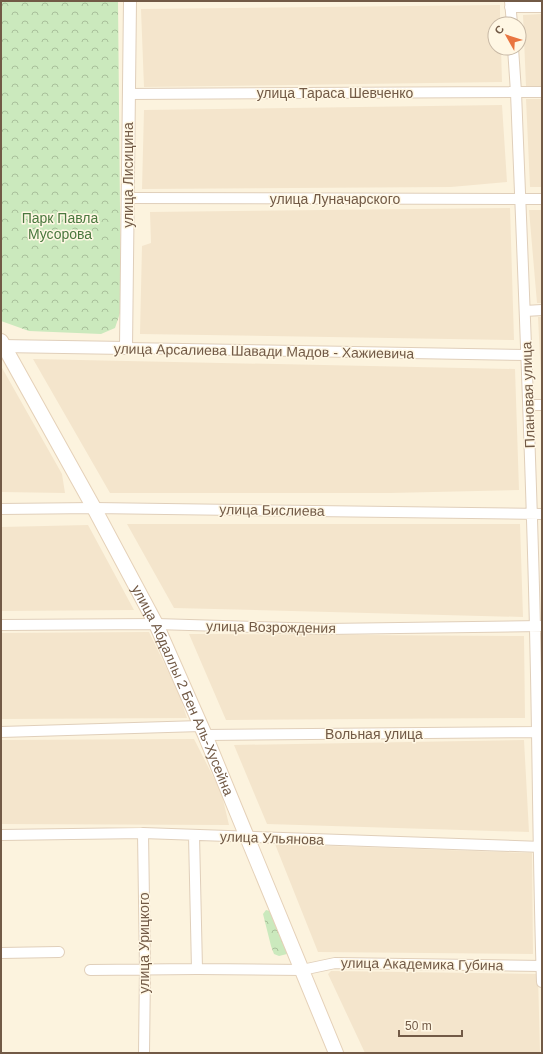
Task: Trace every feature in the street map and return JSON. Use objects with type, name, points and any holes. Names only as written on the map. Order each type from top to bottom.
[{"type":"main road","name":"улица Абдаллы 2 Бен Аль-Хусейна","points":[[2,344],[94,508],[156,624],[203,730],[336,1053]]},
{"type":"street","name":"улица Лисицина","points":[[126,348],[130,1]]},
{"type":"street","points":[[511,16],[510,4],[542,7]]},
{"type":"street","name":"Плановая улица","points":[[514,56],[529,405],[537,514],[542,982]]},
{"type":"street","name":"улица Тараса Шевченко","points":[[129,94],[542,92]]},
{"type":"street","name":"улица Луначарского","points":[[128,198],[542,199]]},
{"type":"street","points":[[525,311],[542,310]]},
{"type":"street","name":"улица Арсалиева Шавади Мадов - Хажиевича","points":[[2,344],[126,348],[527,355]]},
{"type":"street","points":[[529,405],[542,405]]},
{"type":"street","name":"улица Бислиева","points":[[1,509],[94,508],[537,514]]},
{"type":"street","name":"улица Возрождения","points":[[1,625],[156,624],[326,629],[539,626]]},
{"type":"street","name":"Вольная улица","points":[[1,732],[203,730],[540,732]]},
{"type":"street","name":"улица Ульянова","points":[[1,835],[144,833],[540,847]]},
{"type":"street","name":"улица Урицкого","points":[[144,833],[144,1053]]},
{"type":"street","points":[[194,835],[197,969]]},
{"type":"street","points":[[1,953],[59,952]]},
{"type":"street","name":"улица Академика Губина","points":[[90,970],[302,970],[335,963],[542,966]]},
{"type":"shaded area","points":[[500,5],[500,16],[487,16],[487,56],[501,56],[502,82],[144,87],[141,9]]},
{"type":"shaded area","points":[[542,14],[542,86],[526,86],[525,56],[527,56],[527,16],[523,15]]},
{"type":"shaded area","points":[[526,99],[542,99],[542,187],[530,187]]},
{"type":"shaded area","points":[[502,105],[507,182],[451,187],[142,189],[144,110]]},
{"type":"shaded area","points":[[510,208],[514,340],[140,334],[142,246],[151,243],[150,212]]},
{"type":"shaded area","points":[[529,210],[542,210],[542,303],[537,303]]},
{"type":"shaded area","points":[[538,317],[542,317],[542,397]]},
{"type":"shaded area","points":[[33,359],[515,369],[519,490],[390,493],[110,493]]},
{"type":"shaded area","points":[[1,366],[62,474],[65,493],[1,492]]},
{"type":"shaded area","points":[[127,524],[520,524],[523,617],[174,608]]},
{"type":"shaded area","points":[[88,525],[134,610],[1,611],[1,527]]},
{"type":"shaded area","points":[[149,632],[179,694],[187,718],[1,719],[1,633]]},
{"type":"shaded area","points":[[189,634],[524,636],[525,718],[226,720]]},
{"type":"shaded area","points":[[194,739],[221,791],[229,825],[1,824],[1,740]]},
{"type":"shaded area","points":[[524,740],[529,832],[267,824],[234,745]]},
{"type":"shaded area","points":[[275,844],[532,853],[533,954],[318,952]]},
{"type":"shaded area","points":[[331,971],[538,974],[540,1053],[365,1053],[328,974]]},
{"type":"green space","name":"Парк Павла Мусорова","points":[[1,1],[118,1],[121,310],[115,328],[101,334],[29,331],[1,321]]},
{"type":"green space","points":[[266,910],[273,912],[282,930],[287,954],[279,956],[274,954],[263,914]]}]
